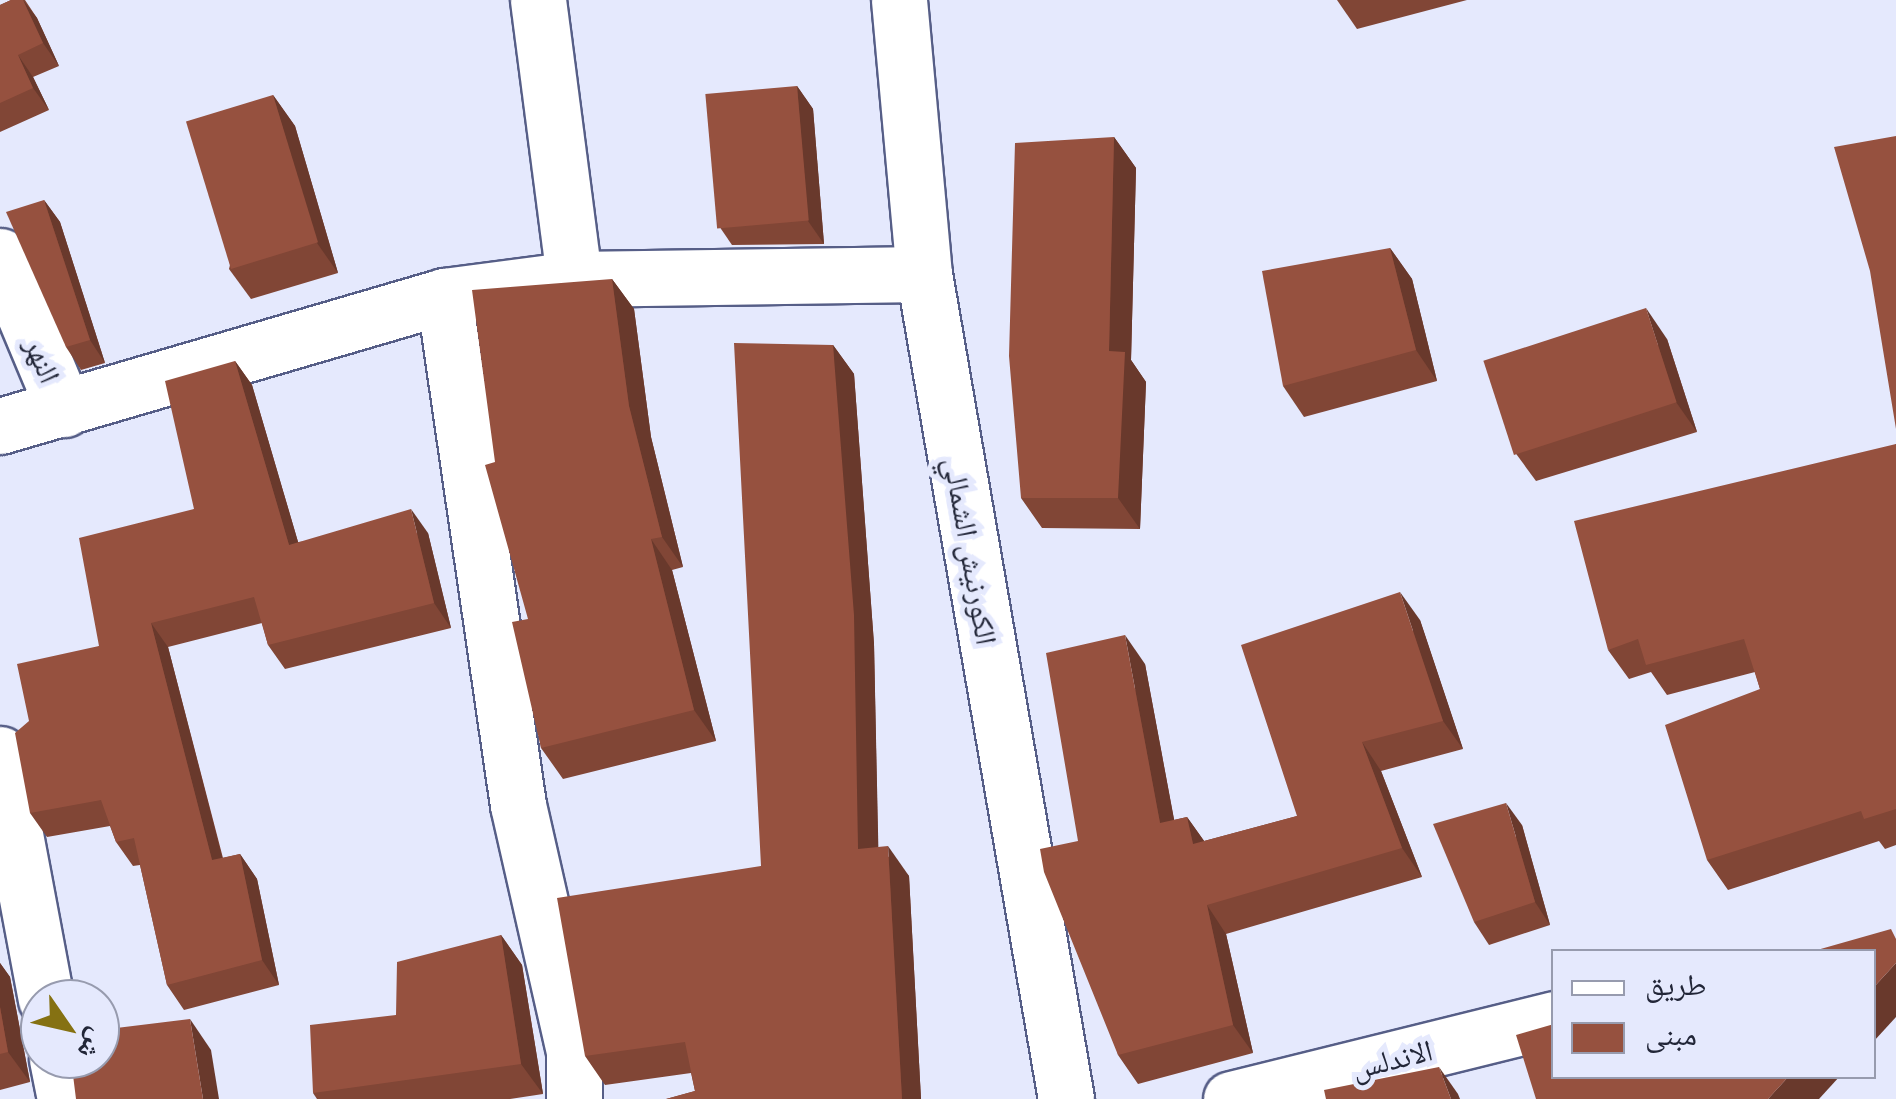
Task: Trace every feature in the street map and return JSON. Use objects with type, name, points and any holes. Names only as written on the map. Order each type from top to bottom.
[{"type":"street","points":[[538,0],[574,279]]},
{"type":"street","name":"الكورنيش الشمالي","points":[[898,0],[924,274],[1066,1099]]},
{"type":"street","name":"النهر","points":[[0,256],[64,409]]},
{"type":"street","points":[[0,426],[444,296],[574,279],[924,274]]},
{"type":"street","points":[[444,296],[518,805],[574,1050],[574,1099]]},
{"type":"street","points":[[0,754],[42,979]]},
{"type":"street","name":"الاندلس","points":[[1231,1099],[1551,1020]]},
{"type":"building","points":[[23,0],[43,43],[18,55],[33,88],[0,103],[0,5]]},
{"type":"building","points":[[797,86],[809,220],[717,229],[705,94]]},
{"type":"building","points":[[273,95],[318,242],[231,269],[186,122]]},
{"type":"building","points":[[1896,136],[1896,429],[1870,271],[1834,147]]},
{"type":"building","points":[[1114,137],[1109,351],[1125,352],[1118,498],[1021,498],[1009,356],[1015,143]]},
{"type":"building","points":[[44,200],[90,340],[66,347],[6,212]]},
{"type":"building","points":[[1390,248],[1416,350],[1283,386],[1262,271]]},
{"type":"building","points":[[612,279],[629,406],[662,537],[651,539],[694,710],[541,748],[512,622],[528,619],[485,465],[495,462],[472,290]]},
{"type":"building","points":[[1646,308],[1677,402],[1514,455],[1483,361]]},
{"type":"building","points":[[734,343],[833,345],[854,615],[858,849],[888,846],[902,1099],[666,1099],[695,1091],[685,1042],[585,1056],[557,898],[761,866]]},
{"type":"building","points":[[235,361],[289,545],[411,509],[434,603],[268,645],[254,597],[151,623],[212,860],[240,854],[262,960],[167,985],[134,838],[116,842],[101,800],[30,813],[15,733],[29,721],[17,664],[99,646],[79,538],[194,509],[165,381]]},
{"type":"building","points":[[1896,444],[1896,809],[1864,819],[1861,811],[1707,860],[1665,725],[1760,689],[1744,639],[1646,665],[1638,639],[1608,650],[1574,521]]},
{"type":"building","points":[[1400,592],[1443,721],[1362,742],[1402,848],[1207,905],[1233,1025],[1118,1055],[1044,872],[1040,849],[1078,841],[1046,653],[1125,635],[1160,823],[1187,817],[1193,844],[1297,816],[1241,645]]},
{"type":"building","points":[[1506,803],[1535,902],[1474,922],[1433,824]]},
{"type":"building","points":[[1891,929],[1896,939],[1896,963],[1876,985],[1876,949],[1821,949]]},
{"type":"building","points":[[501,935],[521,1064],[313,1093],[310,1025],[396,1015],[397,962]]},
{"type":"building","points":[[0,1007],[8,1052],[0,1054]]},
{"type":"building","points":[[190,1019],[203,1099],[76,1099],[74,1079],[120,1079],[120,1028]]},
{"type":"building","points":[[1551,1025],[1551,1079],[1786,1079],[1768,1099],[1536,1099],[1516,1035]]},
{"type":"building","points":[[1439,1067],[1451,1099],[1326,1099],[1324,1090]]}]
